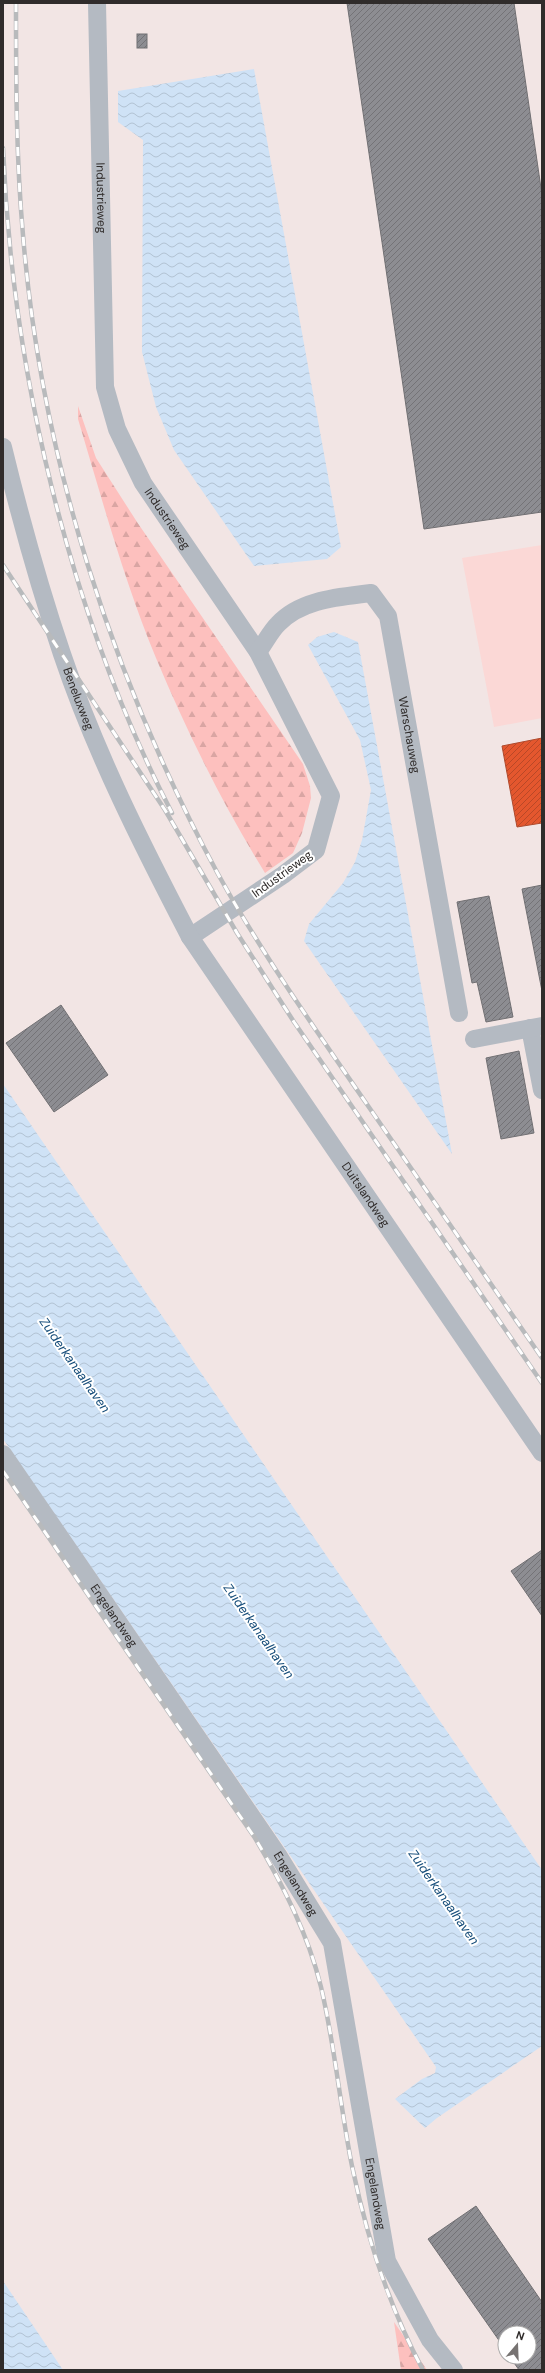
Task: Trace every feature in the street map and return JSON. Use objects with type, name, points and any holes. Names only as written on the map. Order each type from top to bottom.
[{"type":"street","name":"Industrieweg","points":[[97,3],[105,387],[117,429],[143,483],[258,652],[331,796],[316,850],[283,875],[190,937]]},
{"type":"street","name":"Beneluxweg","points":[[3,447],[26,538],[62,654],[78,696],[147,854],[190,937]]},
{"type":"street","name":"Warschauweg","points":[[258,652],[278,624],[297,611],[325,599],[371,593],[388,616],[459,1013]]},
{"type":"street","name":"Duitslandweg","points":[[190,937],[542,1453]]},
{"type":"street","points":[[474,1039],[536,1027],[542,1090]]},
{"type":"street","name":"Engelandweg","points":[[3,1454],[278,1855],[332,1943],[387,2261],[430,2340],[454,2370]]},
{"type":"shaded area","points":[[3,3],[542,3],[542,2370],[3,2370]]},
{"type":"shaded area","points":[[542,545],[542,718],[494,727],[462,558]]},
{"type":"green space","points":[[78,406],[96,458],[137,522],[303,764],[310,786],[311,798],[302,833],[293,853],[265,873],[206,768],[180,713],[144,629],[114,540],[78,419]]},
{"type":"green space","points":[[394,2322],[427,2370],[401,2370]]},
{"type":"water","points":[[254,69],[341,547],[327,559],[254,566],[174,450],[156,407],[142,352],[143,140],[118,122],[118,91]]},
{"type":"water","points":[[334,632],[358,642],[452,1154],[304,941],[309,924],[343,883],[355,862],[362,840],[371,790],[360,740],[308,645],[317,637]]},
{"type":"water","name":"Zuiderkanaalhaven","points":[[3,1084],[542,1870],[542,2046],[437,2118],[425,2128],[395,2099],[422,2079],[435,2073],[436,2067],[3,1439]]},
{"type":"water","points":[[3,2281],[63,2370],[3,2370]]},
{"type":"building: Shops","points":[[542,738],[542,823],[517,827],[502,746]]},
{"type":"building: Industry","points":[[347,3],[514,3],[542,195],[542,512],[424,529]]},
{"type":"building: Industry","points":[[137,34],[147,34],[147,48],[137,48]]},
{"type":"building: Industry","points":[[542,885],[542,991],[522,889]]},
{"type":"building: Industry","points":[[489,896],[513,1017],[486,1022],[477,982],[472,983],[457,902]]},
{"type":"building: Industry","points":[[61,1005],[108,1075],[54,1112],[6,1043]]},
{"type":"building: Industry","points":[[519,1051],[534,1133],[501,1139],[486,1058]]},
{"type":"building: Industry","points":[[542,1550],[542,1616],[511,1571]]},
{"type":"building: Industry","points":[[476,2206],[542,2302],[542,2370],[519,2370],[516,2365],[537,2365],[537,2325],[497,2325],[497,2338],[428,2239]]},
{"type":"railway","points":[[16,3],[16,90],[19,177],[23,235],[32,318],[46,401],[65,483],[88,564],[114,644],[145,723],[180,799],[218,874],[252,932],[307,1017],[542,1358]]},
{"type":"railway","points":[[3,148],[9,232],[19,318],[33,404],[52,490],[76,574],[103,656],[136,736],[172,813]]},
{"type":"railway","points":[[3,565],[165,810],[237,933],[294,1022],[542,1383]]},
{"type":"railway","points":[[3,1471],[255,1838],[294,1910],[316,1967],[326,2009],[352,2166],[364,2219],[389,2296],[399,2321],[423,2370]]}]
